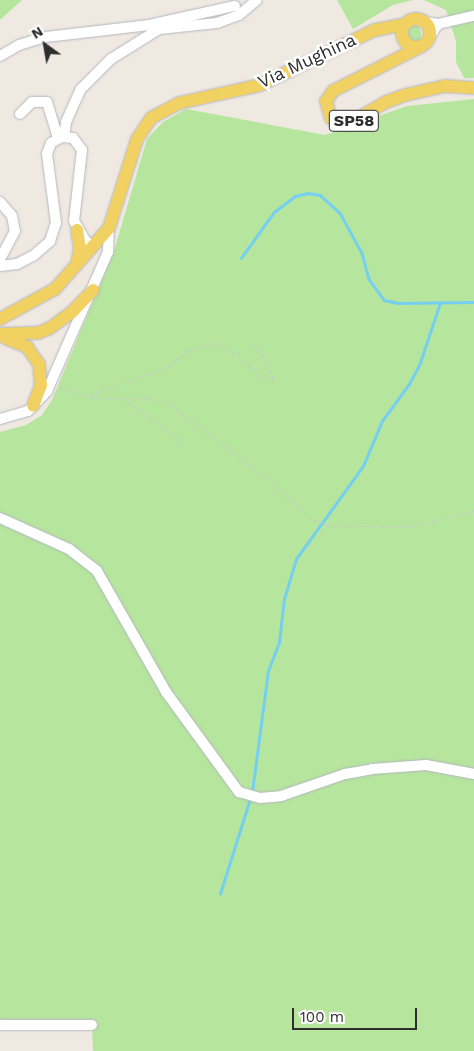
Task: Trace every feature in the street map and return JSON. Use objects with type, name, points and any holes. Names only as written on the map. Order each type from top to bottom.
[{"type":"main road","points":[[414,19],[432,23],[430,36],[420,48],[396,60],[404,41],[405,24],[414,19]]},
{"type":"main road","name":"Via Mughina","points":[[109,228],[137,139],[144,125],[168,107],[260,85],[375,30],[405,24]]},
{"type":"main road","points":[[375,30],[420,48]]},
{"type":"main road","name":"Via Mughina","points":[[396,60],[333,91],[326,101],[331,118],[348,124],[386,102],[405,95],[446,86],[474,88]]},
{"type":"main road","points":[[0,320],[43,298],[77,265],[109,228]]},
{"type":"main road","points":[[77,230],[80,248],[77,265]]},
{"type":"main road","points":[[0,336],[38,333],[50,328],[71,313],[93,290]]},
{"type":"main road","points":[[0,336],[22,343],[36,358],[41,385],[33,406]]},
{"type":"street","points":[[61,138],[81,89],[111,59],[159,29],[217,23],[239,15],[257,0]]},
{"type":"street","points":[[0,56],[19,45],[46,37],[149,25],[235,6]]},
{"type":"street","points":[[432,23],[474,16]]},
{"type":"street","points":[[20,114],[32,102],[47,102],[61,138]]},
{"type":"street","points":[[0,266],[33,256],[50,241],[56,223],[47,154],[51,143],[61,138],[77,141],[82,150],[74,222],[77,230],[86,242],[95,245]]},
{"type":"street","points":[[0,202],[12,216],[15,230],[0,259]]},
{"type":"street","points":[[0,419],[21,414],[33,406],[49,384],[93,290],[108,252],[109,228]]},
{"type":"street","points":[[0,518],[69,549],[97,571],[166,692],[239,792],[260,798],[281,796],[345,774],[372,769],[426,765],[474,774]]},
{"type":"street","points":[[0,1025],[92,1025]]},
{"type":"path","points":[[89,395],[166,368],[188,350],[214,344],[232,351],[265,379],[273,379],[267,362],[252,343]]},
{"type":"path","points":[[49,384],[89,395],[146,398],[170,405],[262,474],[312,520],[328,525],[407,528],[474,511]]},
{"type":"path","points":[[122,398],[177,439],[177,448]]},
{"type":"green space","points":[[0,0],[22,0],[0,20]]},
{"type":"green space","points":[[337,0],[413,0],[393,5],[353,29]]},
{"type":"green space","points":[[424,0],[474,0],[474,78],[464,78],[456,62],[456,41],[446,10]]},
{"type":"green space","points":[[409,22],[418,25],[421,34],[418,43],[409,46],[400,43],[397,34],[400,25]]},
{"type":"green space","points":[[474,99],[474,1051],[93,1051],[92,1025],[0,1025],[0,432],[26,425],[42,415],[52,400],[114,251],[147,139],[163,122],[186,109],[325,135],[407,106]]},
{"type":"waterway","points":[[241,258],[274,212],[295,196],[308,193],[320,195],[340,213],[362,253],[369,279],[384,300],[398,303],[474,302]]},
{"type":"waterway","points":[[252,792],[268,671],[279,642],[284,599],[296,559],[363,466],[382,421],[409,384],[420,363],[440,303]]},
{"type":"waterway","points":[[220,894],[249,802]]}]
